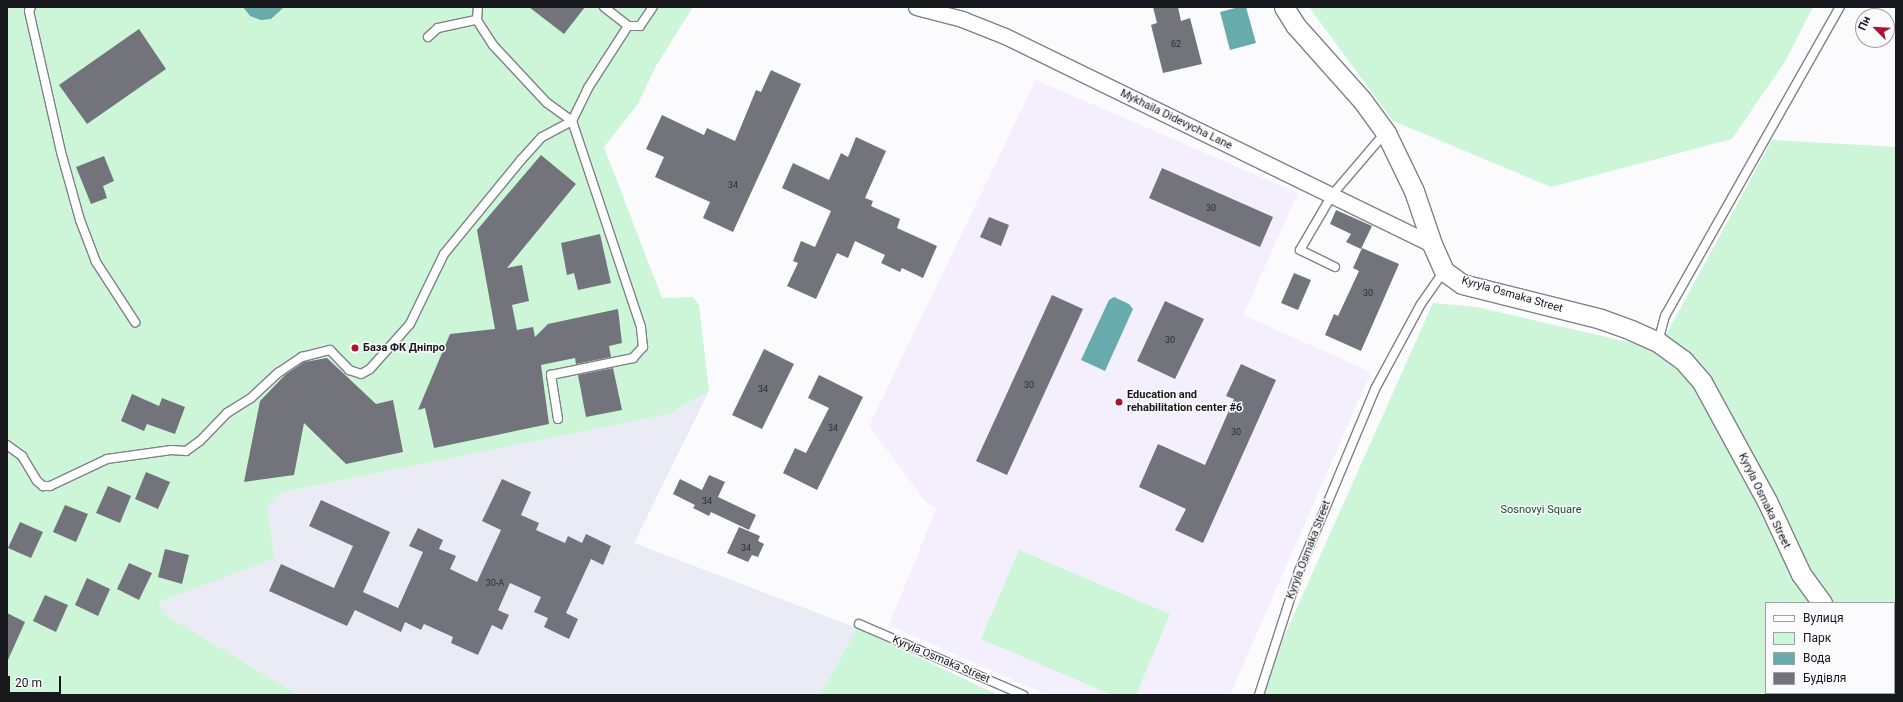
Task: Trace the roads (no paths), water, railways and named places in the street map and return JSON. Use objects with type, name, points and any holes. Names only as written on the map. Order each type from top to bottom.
[{"type":"street","name":"Mykhaila Didevycha Lane","points":[[916,7],[962,19],[1005,36],[1432,244]]},
{"type":"street","points":[[1284,7],[1296,26],[1362,100],[1386,133],[1414,190],[1432,244],[1444,271]]},
{"type":"street","name":"Kyryla Osmaka Street","points":[[1444,271],[1462,284],[1601,319],[1658,342],[1683,360],[1702,382],[1767,501],[1801,574],[1821,602]]},
{"type":"lane","points":[[31,7],[29,11],[61,152],[80,220],[96,262],[135,322]]},
{"type":"lane","points":[[478,7],[477,20],[498,51],[547,103],[572,121],[642,327],[643,347],[633,358],[551,375],[558,419]]},
{"type":"lane","points":[[604,7],[628,26],[640,26],[653,7]]},
{"type":"lane","points":[[1658,342],[1665,316],[1840,7]]},
{"type":"lane","points":[[428,37],[438,28],[477,20]]},
{"type":"lane","points":[[7,445],[22,456],[37,481],[43,486],[50,486],[107,459],[171,450],[186,451],[200,441],[227,413],[251,398],[278,373],[302,357],[330,350],[349,370],[361,374],[370,369],[410,324],[444,254],[521,160],[542,137],[572,121],[588,88],[628,26]]},
{"type":"lane","points":[[1335,267],[1300,250],[1332,195],[1386,133]]},
{"type":"lane","name":"Kyryla Osmaka Street","points":[[1259,695],[1299,571],[1375,389],[1422,304],[1444,271]]},
{"type":"lane","name":"Kyryla Osmaka Street","points":[[859,624],[1023,695]]},
{"type":"water","points":[[243,7],[284,7],[271,19],[261,20],[250,16]]},
{"type":"water","points":[[1239,7],[1246,7],[1256,43],[1230,50],[1220,12]]},
{"type":"water","points":[[1114,297],[1129,304],[1133,309],[1105,371],[1081,360],[1109,300]]},
{"type":"place","name":"База ФК Дніпро","points":[[355,348]]},
{"type":"place","name":"Education and rehabilitation center #6","points":[[1119,402]]},
{"type":"park label","name":"Sosnovyi Square","points":[[1541,510]]}]
